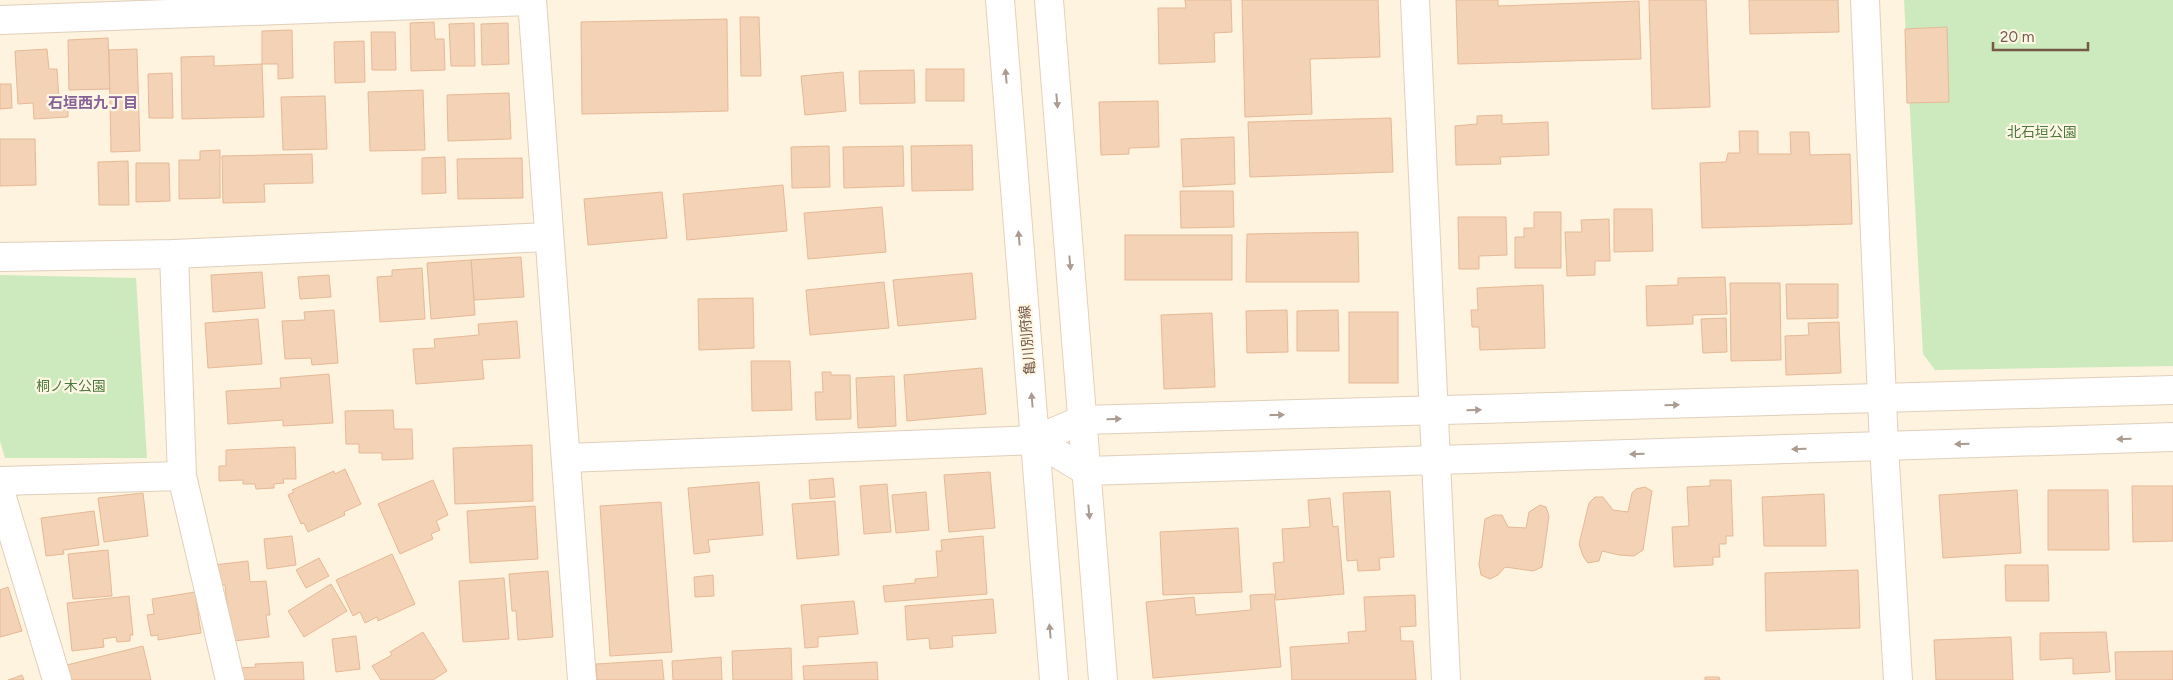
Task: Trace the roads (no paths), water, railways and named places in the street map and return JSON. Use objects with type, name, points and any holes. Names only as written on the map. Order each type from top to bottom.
[{"type":"street","points":[[0,20],[532,0],[582,680]]},
{"type":"street","name":"亀川別府線","points":[[1000,0],[1054,680]]},
{"type":"street","points":[[1049,0],[1102,680]]},
{"type":"street","points":[[1415,0],[1446,680]]},
{"type":"street","points":[[1865,0],[1884,446],[1898,680]]},
{"type":"street","points":[[0,257],[174,254],[549,237]]},
{"type":"street","points":[[174,254],[182,476],[230,680]]},
{"type":"street","points":[[566,458],[1035,440],[1082,420],[2173,390]]},
{"type":"street","points":[[1035,440],[1086,471],[2173,437]]},
{"type":"street","points":[[0,481],[182,476]]},
{"type":"street","points":[[0,491],[57,680]]},
{"type":"district","name":"石垣西九丁目","points":[[93,103]]},
{"type":"park label","name":"北石垣公園","points":[[2042,132]]},
{"type":"park label","name":"桐ノ木公園","points":[[71,386]]}]
